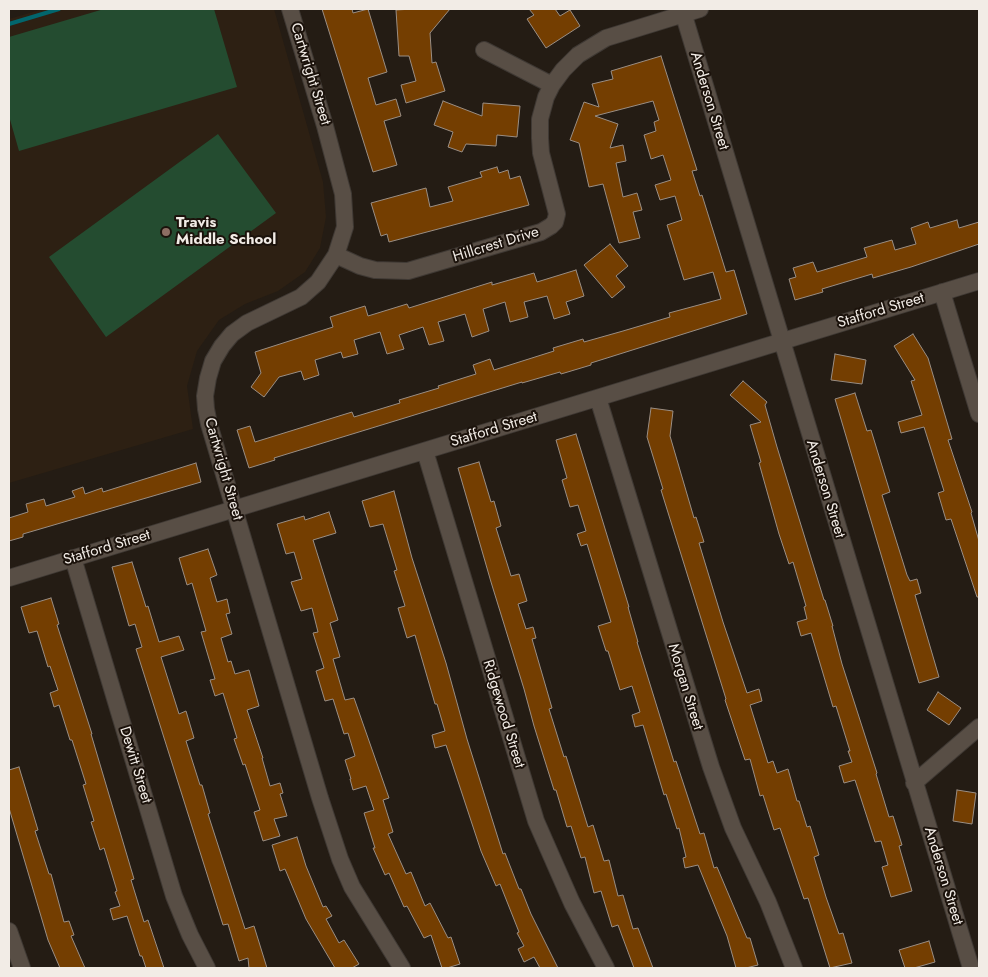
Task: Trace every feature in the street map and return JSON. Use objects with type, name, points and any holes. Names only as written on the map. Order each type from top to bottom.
[{"type":"street","name":"Cartwright Street","points":[[290,9],[326,126],[343,194],[345,228],[336,255],[318,282],[301,297],[247,323],[232,334],[213,361],[205,396],[206,409],[320,798],[340,859],[352,887],[402,968]]},
{"type":"street","name":"Hillcrest Drive","points":[[336,255],[360,266],[375,270],[408,271],[542,232],[551,226],[555,222],[557,214],[541,153],[540,119],[546,97],[552,85],[578,55],[606,38],[682,11],[700,9]]},
{"type":"street","name":"Anderson Street","points":[[682,11],[914,783],[972,968]]},
{"type":"street","points":[[484,50],[552,85]]},
{"type":"street","name":"Stafford Street","points":[[9,578],[979,281]]},
{"type":"street","points":[[942,292],[979,414]]},
{"type":"street","name":"Morgan Street","points":[[598,398],[710,767],[733,828],[768,902],[794,968]]},
{"type":"street","name":"Ridgewood Street","points":[[425,451],[536,822],[572,903],[606,968]]},
{"type":"street","name":"Dewitt Street","points":[[73,558],[174,896],[190,935],[207,968]]},
{"type":"street","points":[[914,783],[979,727]]},
{"type":"street","points":[[9,931],[22,968]]},
{"type":"street","points":[[972,968],[979,963]]},
{"type":"shaded area","name":"Travis Middle School","points":[[43,9],[274,9],[323,182],[326,217],[320,248],[305,272],[278,291],[245,304],[219,320],[197,351],[187,386],[193,429],[9,483],[9,19]]},
{"type":"green space","points":[[104,9],[214,9],[237,87],[19,151],[9,116],[9,37]]},
{"type":"green space","points":[[218,134],[276,213],[106,337],[49,257]]},
{"type":"building","points":[[322,9],[352,9],[353,13],[368,9],[387,72],[368,78],[376,105],[396,99],[401,116],[384,121],[397,165],[373,172]]},
{"type":"building","points":[[450,9],[430,33],[432,63],[436,62],[445,91],[406,103],[401,85],[416,81],[409,56],[399,56],[396,10]]},
{"type":"building","points":[[529,9],[555,9],[560,16],[570,10],[580,26],[546,48],[527,19],[534,15]]},
{"type":"building","points":[[661,56],[697,170],[692,171],[700,196],[702,195],[726,272],[734,270],[747,314],[591,363],[591,365],[561,374],[560,372],[522,382],[274,458],[275,460],[249,468],[237,430],[250,426],[255,442],[352,412],[354,417],[400,403],[399,400],[476,374],[473,365],[490,359],[494,370],[554,351],[553,348],[583,339],[584,342],[623,331],[670,317],[669,313],[721,299],[713,272],[684,280],[667,225],[682,220],[675,196],[660,200],[655,185],[671,180],[663,155],[651,159],[644,135],[656,131],[654,122],[659,120],[653,101],[595,116],[618,124],[610,148],[623,145],[626,161],[616,163],[623,197],[637,193],[642,210],[633,212],[640,238],[619,243],[603,184],[589,187],[579,143],[570,140],[584,102],[599,107],[592,84],[613,79],[611,71]]},
{"type":"building","points":[[443,101],[482,116],[483,103],[520,106],[517,137],[497,135],[496,146],[466,144],[462,152],[448,147],[453,132],[434,125]]},
{"type":"building","points":[[497,167],[499,173],[508,170],[510,179],[520,176],[529,205],[389,242],[387,234],[381,236],[371,203],[426,188],[430,207],[453,201],[448,187],[482,177],[480,172]]},
{"type":"building","points":[[957,220],[959,228],[979,222],[979,244],[873,278],[872,274],[822,289],[823,292],[795,300],[789,279],[796,277],[793,268],[813,262],[817,272],[867,257],[864,248],[892,240],[895,250],[916,244],[911,228],[928,222],[930,228]]},
{"type":"building","points":[[610,244],[628,266],[616,276],[625,287],[612,298],[584,265]]},
{"type":"building","points":[[576,270],[584,296],[566,302],[570,314],[554,319],[547,296],[524,302],[528,317],[510,322],[505,302],[483,309],[489,331],[472,337],[465,314],[438,322],[444,341],[429,345],[423,327],[399,335],[404,349],[387,354],[380,332],[354,340],[358,354],[343,358],[341,352],[315,360],[319,375],[304,380],[301,371],[279,377],[264,397],[251,387],[261,373],[255,352],[333,327],[330,317],[365,306],[368,316],[407,304],[409,308],[492,282],[492,285],[534,273],[537,282]]},
{"type":"building","points":[[913,334],[928,358],[952,439],[948,440],[972,512],[979,541],[979,597],[977,597],[951,519],[946,520],[938,493],[944,491],[924,427],[901,433],[898,422],[922,415],[911,381],[915,380],[894,346]]},
{"type":"building","points":[[835,354],[866,360],[862,384],[831,380]]},
{"type":"building","points":[[743,381],[767,402],[765,405],[777,447],[833,626],[842,664],[889,817],[893,816],[902,845],[899,846],[912,891],[891,897],[882,867],[888,865],[881,841],[875,842],[855,780],[844,783],[839,766],[852,762],[848,751],[850,751],[836,706],[833,707],[811,633],[801,636],[797,622],[807,619],[804,607],[806,606],[793,562],[789,564],[779,534],[759,463],[761,462],[750,425],[761,422],[730,395]]},
{"type":"building","points":[[855,393],[867,431],[871,430],[890,492],[882,495],[907,575],[910,581],[917,579],[921,593],[915,595],[939,677],[919,683],[835,399]]},
{"type":"building","points":[[651,408],[673,411],[670,436],[694,518],[696,517],[704,542],[699,543],[723,622],[747,693],[759,689],[762,701],[750,705],[768,763],[773,761],[777,773],[788,769],[797,801],[799,801],[807,827],[810,826],[819,855],[814,857],[826,897],[839,934],[843,933],[852,963],[830,968],[808,898],[804,899],[780,828],[774,830],[763,795],[760,796],[750,759],[745,760],[661,490],[663,489],[647,437]]},
{"type":"building","points":[[576,434],[674,762],[676,761],[700,834],[704,833],[714,868],[717,867],[747,938],[750,938],[758,965],[736,968],[727,936],[698,865],[685,868],[683,858],[686,857],[679,828],[677,829],[666,794],[664,795],[643,725],[635,727],[632,715],[640,712],[632,686],[620,690],[608,651],[606,651],[598,626],[611,622],[587,544],[581,546],[577,534],[586,531],[578,505],[570,507],[562,480],[567,478],[556,440]]},
{"type":"building","points":[[479,462],[491,502],[494,501],[501,526],[496,528],[511,576],[519,574],[527,601],[518,604],[526,629],[533,627],[536,638],[532,639],[552,708],[549,709],[588,827],[593,825],[604,861],[609,860],[618,896],[623,895],[633,929],[638,928],[653,968],[634,968],[618,925],[612,927],[601,891],[594,893],[585,857],[581,858],[571,826],[567,827],[556,790],[554,790],[458,468]]},
{"type":"building","points":[[196,463],[201,482],[23,534],[23,537],[9,541],[9,518],[28,512],[26,504],[44,499],[46,506],[75,497],[72,491],[83,487],[85,494],[102,488],[103,492]]},
{"type":"building","points":[[394,491],[412,558],[446,663],[467,739],[503,854],[505,853],[519,889],[521,889],[531,914],[558,968],[540,968],[534,957],[524,962],[518,949],[524,946],[517,933],[519,932],[500,884],[496,886],[481,851],[446,745],[435,748],[432,735],[445,731],[415,635],[407,638],[398,608],[405,606],[394,571],[397,570],[383,524],[370,527],[362,501]]},
{"type":"building","points":[[329,512],[336,533],[313,540],[338,620],[330,623],[340,657],[333,659],[345,700],[354,698],[389,798],[383,800],[393,832],[388,834],[406,874],[411,872],[425,906],[430,903],[448,938],[451,937],[460,964],[447,968],[442,968],[431,935],[424,938],[407,906],[404,907],[389,873],[385,875],[373,848],[375,848],[364,813],[374,810],[366,786],[353,790],[345,760],[355,756],[348,733],[344,734],[333,699],[325,701],[316,671],[324,668],[313,633],[318,632],[312,608],[301,611],[291,582],[302,579],[294,552],[286,554],[277,524],[304,516],[305,520]]},
{"type":"building","points":[[208,549],[217,575],[210,578],[217,602],[227,599],[230,613],[226,614],[232,634],[221,638],[228,662],[231,661],[235,674],[249,670],[259,706],[247,710],[270,786],[280,783],[283,793],[280,794],[287,816],[274,819],[280,836],[263,841],[254,812],[260,810],[245,764],[243,765],[234,739],[237,738],[223,693],[215,696],[210,680],[215,679],[201,632],[206,631],[192,583],[187,585],[179,558]]},
{"type":"building","points":[[132,562],[159,642],[179,636],[184,650],[161,657],[179,714],[186,711],[194,738],[186,741],[200,785],[202,785],[210,813],[208,814],[245,929],[254,926],[267,968],[249,968],[248,958],[239,961],[228,924],[223,925],[136,649],[142,647],[135,624],[129,626],[112,567]]},
{"type":"building","points":[[51,598],[59,624],[57,625],[92,734],[134,879],[131,880],[144,922],[148,920],[164,968],[146,968],[142,956],[140,956],[127,916],[113,920],[110,909],[120,906],[104,848],[100,850],[91,822],[94,821],[83,785],[86,784],[59,705],[54,707],[50,693],[58,690],[50,666],[48,667],[37,631],[29,633],[21,607]]},
{"type":"building","points":[[938,692],[961,708],[949,725],[927,710]]},
{"type":"building","points":[[19,767],[38,830],[35,831],[49,874],[51,874],[64,922],[69,921],[74,935],[71,936],[85,968],[60,968],[48,940],[9,808],[9,770]]},
{"type":"building","points":[[957,790],[976,793],[972,824],[953,821]]},
{"type":"building","points":[[297,837],[306,866],[323,907],[326,906],[332,916],[326,919],[339,943],[344,940],[359,964],[352,968],[335,968],[306,919],[285,869],[280,871],[272,845]]},
{"type":"building","points":[[929,941],[935,962],[914,968],[905,968],[899,950]]},
{"type":"waterway","points":[[9,24],[59,9]]},
{"type":"place","name":"Travis Middle School","points":[[166,232]]}]
